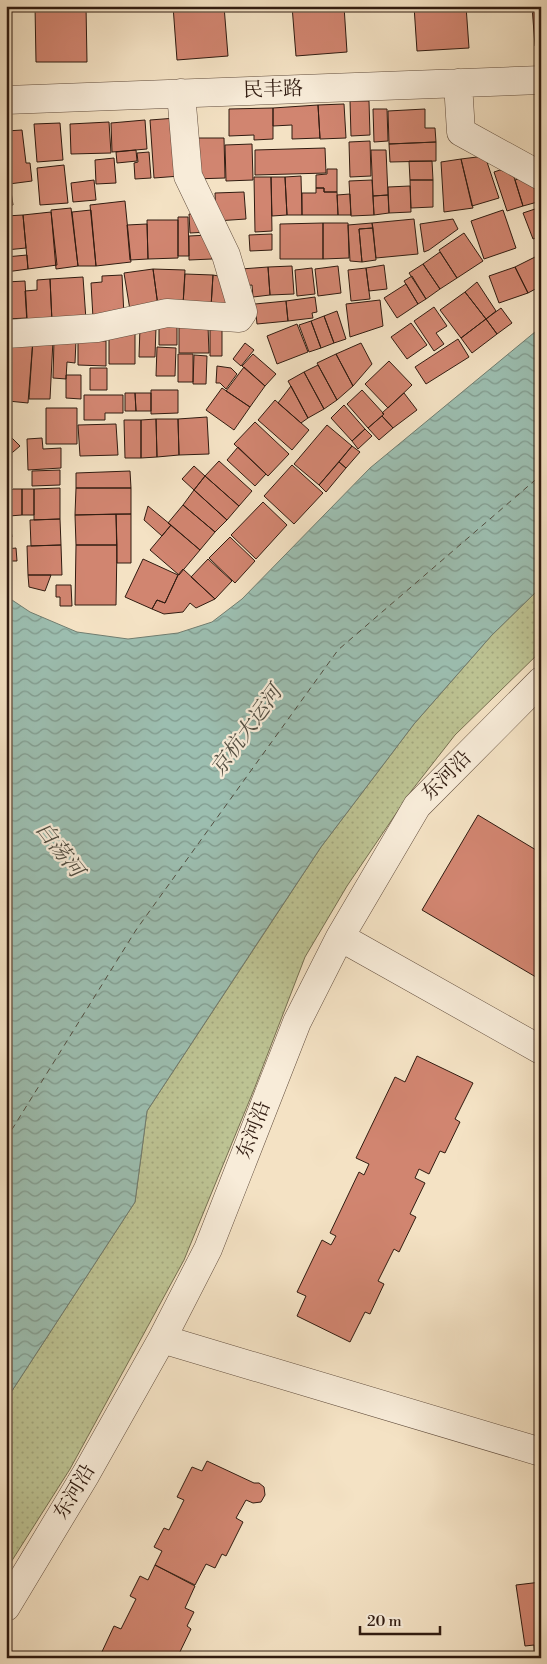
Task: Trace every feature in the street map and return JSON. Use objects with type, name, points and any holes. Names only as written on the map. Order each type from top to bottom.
[{"type":"street","name":"民丰路","points":[[6,100],[541,80]]},
{"type":"street","points":[[458,83],[461,132],[541,176]]},
{"type":"street","points":[[6,334],[97,328],[167,313],[239,318],[243,312],[226,255],[188,176],[181,93]]},
{"type":"street","name":"东河沿","points":[[6,1607],[86,1474],[162,1339],[208,1249],[296,1022],[340,937],[417,806],[541,681]]},
{"type":"street","points":[[340,937],[541,1050]]},
{"type":"street","points":[[162,1339],[541,1452]]},
{"type":"green space","points":[[541,587],[541,651],[455,735],[412,790],[347,886],[305,957],[255,1087],[184,1260],[70,1469],[6,1570],[6,1400],[135,1202],[147,1111],[321,847],[414,724],[491,636]]},
{"type":"water","points":[[541,327],[541,587],[491,636],[414,724],[321,847],[264,933],[147,1111],[135,1202],[6,1400],[6,596],[30,612],[77,632],[128,639],[178,633],[212,622],[242,599],[370,468]]},
{"type":"building","points":[[35,6],[86,6],[87,62],[36,62]]},
{"type":"building","points":[[173,6],[224,6],[228,56],[177,60]]},
{"type":"building","points":[[292,6],[344,6],[347,52],[296,56]]},
{"type":"building","points":[[414,6],[466,6],[469,48],[417,51]]},
{"type":"building","points":[[532,6],[541,6],[541,46],[535,46]]},
{"type":"building","points":[[350,101],[369,101],[370,135],[351,136]]},
{"type":"building","points":[[344,104],[346,138],[320,139],[318,105]]},
{"type":"building","points":[[318,105],[320,138],[292,139],[292,125],[273,126],[273,108]]},
{"type":"building","points":[[273,108],[273,139],[254,140],[254,135],[229,136],[229,109]]},
{"type":"building","points":[[373,109],[387,109],[388,141],[374,142]]},
{"type":"building","points":[[425,109],[425,128],[435,128],[436,142],[389,144],[388,111]]},
{"type":"building","points":[[176,118],[180,176],[154,178],[150,120]]},
{"type":"building","points":[[145,120],[147,149],[112,152],[111,123]]},
{"type":"building","points":[[109,122],[111,153],[71,154],[70,124]]},
{"type":"building","points":[[60,123],[63,160],[37,162],[34,124]]},
{"type":"building","points":[[22,130],[26,163],[30,163],[32,181],[9,184],[6,159],[6,131]]},
{"type":"building","points":[[192,138],[224,138],[225,178],[193,179]]},
{"type":"building","points":[[370,141],[371,176],[350,177],[349,142]]},
{"type":"building","points":[[436,142],[436,161],[390,162],[389,144]]},
{"type":"building","points":[[252,144],[253,180],[226,181],[225,145]]},
{"type":"building","points":[[325,148],[326,173],[255,175],[255,150]]},
{"type":"building","points":[[136,150],[137,161],[117,163],[116,152]]},
{"type":"building","points":[[371,150],[386,150],[388,195],[373,196]]},
{"type":"building","points":[[149,152],[151,178],[135,179],[134,163],[138,162],[137,153]]},
{"type":"building","points":[[485,156],[499,198],[472,206],[461,159]]},
{"type":"building","points":[[114,158],[116,183],[96,184],[95,160]]},
{"type":"building","points":[[461,159],[473,208],[444,212],[441,162]]},
{"type":"building","points":[[409,161],[432,161],[433,180],[410,180]]},
{"type":"building","points":[[64,165],[68,203],[40,205],[37,168]]},
{"type":"building","points":[[327,169],[337,169],[337,192],[324,192],[324,188],[316,188],[316,175],[327,174]]},
{"type":"building","points":[[500,170],[513,174],[523,206],[507,211],[494,172]]},
{"type":"building","points":[[301,176],[302,215],[287,215],[285,177]]},
{"type":"building","points":[[527,176],[541,185],[541,201],[523,206],[515,180]]},
{"type":"building","points":[[254,177],[271,177],[272,231],[255,232]]},
{"type":"building","points":[[271,177],[285,177],[287,215],[272,216]]},
{"type":"building","points":[[94,180],[96,200],[73,202],[71,183]]},
{"type":"building","points":[[372,180],[374,215],[351,216],[349,181]]},
{"type":"building","points":[[410,180],[433,180],[433,207],[411,208]]},
{"type":"building","points":[[6,185],[10,185],[13,205],[6,206]]},
{"type":"building","points":[[410,186],[411,212],[389,213],[388,187]]},
{"type":"building","points":[[316,188],[324,188],[324,192],[337,192],[338,215],[302,215],[302,193],[316,193]]},
{"type":"building","points":[[244,192],[246,219],[216,221],[215,193]]},
{"type":"building","points":[[350,194],[351,215],[338,215],[337,195]]},
{"type":"building","points":[[388,195],[389,213],[374,215],[373,196]]},
{"type":"building","points":[[125,201],[131,262],[96,266],[90,205]]},
{"type":"building","points":[[541,207],[541,236],[533,239],[523,213]]},
{"type":"building","points":[[71,208],[78,266],[56,269],[51,210]]},
{"type":"building","points":[[91,210],[96,266],[78,266],[72,212]]},
{"type":"building","points":[[503,210],[516,248],[484,259],[471,221]]},
{"type":"building","points":[[51,212],[57,265],[28,269],[23,215]]},
{"type":"building","points":[[189,214],[199,214],[208,232],[190,233]]},
{"type":"building","points":[[23,215],[26,248],[6,250],[6,216]]},
{"type":"building","points":[[178,217],[188,217],[189,256],[178,256]]},
{"type":"building","points":[[414,219],[418,254],[376,258],[372,223]]},
{"type":"building","points":[[453,219],[458,229],[424,252],[420,224]]},
{"type":"building","points":[[147,220],[178,220],[178,258],[148,259]]},
{"type":"building","points":[[323,223],[323,259],[280,259],[280,224]]},
{"type":"building","points":[[323,223],[348,223],[349,258],[323,259]]},
{"type":"building","points":[[372,223],[373,228],[359,229],[362,262],[350,261],[348,225]]},
{"type":"building","points":[[147,224],[148,259],[130,260],[127,225]]},
{"type":"building","points":[[373,228],[376,260],[362,262],[359,229]]},
{"type":"building","points":[[464,233],[483,261],[457,278],[439,250]]},
{"type":"building","points":[[272,234],[272,250],[250,251],[249,235]]},
{"type":"building","points":[[210,235],[212,259],[189,260],[189,236]]},
{"type":"building","points":[[440,252],[457,278],[440,289],[423,264]]},
{"type":"building","points":[[541,254],[541,286],[528,293],[515,267]]},
{"type":"building","points":[[27,255],[28,269],[6,272],[6,257]]},
{"type":"building","points":[[423,264],[440,289],[426,299],[409,273]]},
{"type":"building","points":[[384,265],[387,289],[369,291],[366,268]]},
{"type":"building","points":[[292,266],[294,294],[270,295],[268,267]]},
{"type":"building","points":[[338,266],[341,293],[318,296],[315,269]]},
{"type":"building","points":[[268,267],[270,295],[253,297],[252,285],[242,286],[241,269]]},
{"type":"building","points":[[515,267],[528,293],[499,303],[489,276]]},
{"type":"building","points":[[312,268],[315,294],[297,296],[295,270]]},
{"type":"building","points":[[366,268],[370,299],[351,301],[348,270]]},
{"type":"building","points":[[153,269],[185,270],[183,305],[158,306]]},
{"type":"building","points":[[153,269],[158,306],[130,310],[124,273]]},
{"type":"building","points":[[185,274],[213,275],[211,307],[183,305]]},
{"type":"building","points":[[122,275],[124,316],[93,318],[91,283],[102,282],[102,276]]},
{"type":"building","points":[[213,275],[224,277],[231,308],[211,307]]},
{"type":"building","points":[[412,276],[426,299],[418,304],[404,281]]},
{"type":"building","points":[[83,277],[86,320],[52,322],[50,279]]},
{"type":"building","points":[[50,279],[52,322],[27,323],[25,291],[37,290],[37,280]]},
{"type":"building","points":[[25,281],[27,318],[6,319],[6,282]]},
{"type":"building","points":[[477,282],[496,311],[486,319],[465,292]]},
{"type":"building","points":[[406,284],[418,304],[397,318],[384,298]]},
{"type":"building","points":[[465,292],[486,319],[461,338],[440,310]]},
{"type":"building","points":[[315,297],[317,312],[312,313],[313,318],[288,321],[286,301]]},
{"type":"building","points":[[380,300],[383,326],[350,337],[346,304]]},
{"type":"building","points":[[286,301],[288,321],[257,324],[255,304]]},
{"type":"building","points":[[434,307],[447,326],[436,333],[444,344],[434,351],[414,321]]},
{"type":"building","points":[[501,308],[512,323],[497,334],[486,319]]},
{"type":"building","points":[[337,311],[346,339],[334,343],[324,316]]},
{"type":"building","points":[[324,316],[334,343],[321,348],[311,321]]},
{"type":"building","points":[[486,319],[497,334],[472,353],[461,338]]},
{"type":"building","points":[[311,321],[321,348],[309,352],[299,325]]},
{"type":"building","points":[[159,322],[177,322],[177,345],[159,345]]},
{"type":"building","points":[[411,323],[427,345],[407,359],[391,337]]},
{"type":"building","points":[[297,324],[308,352],[277,364],[267,336]]},
{"type":"building","points":[[179,326],[208,326],[209,353],[179,353]]},
{"type":"building","points":[[140,327],[156,327],[155,357],[139,357]]},
{"type":"building","points":[[210,330],[222,330],[222,356],[210,356]]},
{"type":"building","points":[[109,333],[135,333],[135,364],[109,364]]},
{"type":"building","points":[[6,337],[33,339],[28,403],[8,401],[9,390],[6,390]]},
{"type":"building","points":[[33,339],[53,340],[50,399],[29,399]]},
{"type":"building","points":[[458,339],[469,357],[426,384],[415,367]]},
{"type":"building","points":[[54,340],[76,340],[75,363],[67,362],[66,379],[53,378]]},
{"type":"building","points":[[78,340],[106,341],[106,366],[78,365]]},
{"type":"building","points":[[245,343],[254,350],[241,366],[233,359]]},
{"type":"building","points":[[361,343],[372,364],[353,386],[336,354]]},
{"type":"building","points":[[157,347],[176,348],[175,376],[156,376]]},
{"type":"building","points":[[178,354],[193,354],[193,382],[178,382]]},
{"type":"building","points":[[253,354],[276,374],[265,386],[242,366]]},
{"type":"building","points":[[336,354],[353,386],[337,400],[317,363]]},
{"type":"building","points":[[194,355],[207,356],[206,384],[193,384]]},
{"type":"building","points":[[389,361],[412,385],[388,408],[365,384]]},
{"type":"building","points":[[318,365],[337,400],[324,409],[304,372]]},
{"type":"building","points":[[217,366],[231,368],[237,374],[226,389],[220,383],[216,383]]},
{"type":"building","points":[[244,367],[265,386],[250,407],[226,391]]},
{"type":"building","points":[[90,368],[107,368],[107,390],[90,390]]},
{"type":"building","points":[[304,372],[324,409],[308,418],[288,381]]},
{"type":"building","points":[[66,375],[81,375],[81,399],[66,398]]},
{"type":"building","points":[[291,386],[308,418],[301,423],[278,403]]},
{"type":"building","points":[[222,388],[250,407],[234,430],[206,410]]},
{"type":"building","points":[[151,390],[178,390],[178,413],[151,414]]},
{"type":"building","points":[[362,390],[384,414],[368,428],[347,404]]},
{"type":"building","points":[[125,393],[135,393],[136,411],[125,411]]},
{"type":"building","points":[[135,393],[151,393],[151,411],[136,411]]},
{"type":"building","points":[[404,393],[417,410],[393,428],[382,416],[384,414],[382,413]]},
{"type":"building","points":[[84,395],[123,395],[123,413],[105,413],[105,420],[84,420]]},
{"type":"building","points":[[275,400],[309,430],[292,450],[258,420]]},
{"type":"building","points":[[344,405],[365,429],[352,441],[331,418]]},
{"type":"building","points":[[46,408],[77,408],[77,444],[46,444]]},
{"type":"building","points":[[382,416],[393,428],[379,440],[368,428]]},
{"type":"building","points":[[207,417],[209,454],[179,455],[178,419]]},
{"type":"building","points":[[156,419],[157,457],[141,458],[141,420]]},
{"type":"building","points":[[156,419],[178,419],[179,455],[157,457]]},
{"type":"building","points":[[124,420],[141,420],[141,458],[125,458]]},
{"type":"building","points":[[255,422],[289,454],[268,476],[234,444]]},
{"type":"building","points":[[116,424],[118,455],[80,456],[78,425]]},
{"type":"building","points":[[327,425],[352,446],[319,485],[294,464]]},
{"type":"building","points":[[365,429],[372,436],[358,449],[352,441]]},
{"type":"building","points":[[8,434],[20,446],[6,458],[6,436]]},
{"type":"building","points":[[42,438],[43,449],[61,448],[61,468],[28,470],[27,439]]},
{"type":"building","points":[[352,446],[360,452],[346,468],[339,462]]},
{"type":"building","points":[[238,447],[266,474],[255,486],[227,460]]},
{"type":"building","points":[[219,461],[252,491],[239,506],[205,476]]},
{"type":"building","points":[[339,462],[346,468],[326,492],[319,485]]},
{"type":"building","points":[[292,465],[323,493],[294,524],[264,496]]},
{"type":"building","points":[[194,466],[205,476],[194,490],[182,479]]},
{"type":"building","points":[[60,470],[60,485],[32,486],[32,471]]},
{"type":"building","points":[[130,471],[131,488],[76,488],[76,473]]},
{"type":"building","points":[[205,476],[239,506],[227,520],[194,490]]},
{"type":"building","points":[[60,488],[60,519],[34,520],[34,489]]},
{"type":"building","points":[[76,488],[131,488],[131,514],[75,515]]},
{"type":"building","points":[[13,489],[22,489],[22,515],[9,516],[8,510],[6,510],[6,496]]},
{"type":"building","points":[[22,489],[34,489],[34,515],[22,515]]},
{"type":"building","points":[[194,490],[227,520],[215,532],[183,505]]},
{"type":"building","points":[[263,502],[287,525],[256,559],[231,535]]},
{"type":"building","points":[[183,505],[215,532],[200,550],[168,523]]},
{"type":"building","points":[[148,506],[171,525],[162,536],[144,520]]},
{"type":"building","points":[[6,510],[8,510],[12,537],[6,538]]},
{"type":"building","points":[[116,514],[117,545],[76,545],[75,515]]},
{"type":"building","points":[[116,514],[131,514],[131,563],[117,563]]},
{"type":"building","points":[[60,519],[61,545],[31,546],[30,520]]},
{"type":"building","points":[[171,525],[200,550],[179,575],[150,550]]},
{"type":"building","points":[[230,537],[255,561],[235,583],[209,558]]},
{"type":"building","points":[[61,545],[62,575],[28,575],[27,546]]},
{"type":"building","points":[[76,545],[117,545],[116,605],[75,605]]},
{"type":"building","points":[[16,548],[17,561],[6,561],[6,549]]},
{"type":"building","points":[[143,559],[178,575],[165,603],[157,600],[152,609],[125,597]]},
{"type":"building","points":[[208,559],[232,581],[215,599],[191,577]]},
{"type":"building","points":[[183,569],[215,599],[196,608],[190,603],[183,612],[164,614],[152,609],[157,600],[165,603],[178,575]]},
{"type":"building","points":[[28,575],[51,575],[45,591],[29,587]]},
{"type":"building","points":[[56,585],[71,585],[72,606],[60,606],[60,597],[56,597]]},
{"type":"building","points":[[478,815],[541,853],[541,980],[422,910]]},
{"type":"building","points":[[417,1056],[473,1083],[455,1119],[460,1122],[445,1153],[440,1151],[429,1174],[419,1169],[415,1178],[425,1183],[410,1214],[416,1217],[399,1252],[394,1249],[378,1281],[384,1284],[370,1314],[365,1312],[350,1342],[297,1316],[306,1296],[297,1292],[322,1240],[331,1245],[336,1236],[330,1233],[359,1172],[364,1175],[369,1164],[356,1158],[395,1077],[405,1082]]},
{"type":"building","points":[[207,1461],[254,1483],[259,1483],[264,1487],[265,1495],[261,1502],[253,1503],[246,1500],[236,1518],[243,1522],[226,1556],[222,1554],[215,1568],[206,1564],[195,1585],[155,1565],[162,1551],[154,1547],[164,1528],[169,1530],[184,1500],[177,1497],[192,1467],[202,1471]]},
{"type":"building","points":[[155,1565],[195,1586],[185,1608],[194,1612],[187,1626],[191,1629],[177,1658],[104,1658],[100,1656],[114,1626],[121,1629],[136,1599],[130,1596],[140,1576],[148,1580]]},
{"type":"building","points":[[541,1582],[541,1658],[535,1658],[534,1645],[525,1646],[516,1585]]},
{"type":"ferry route","points":[[6,1139],[136,930],[338,650],[541,475]]},
{"type":"water label","name":"京杭大运河","points":[[247,731]]},
{"type":"water label","name":"白荡河","points":[[59,850]]}]
